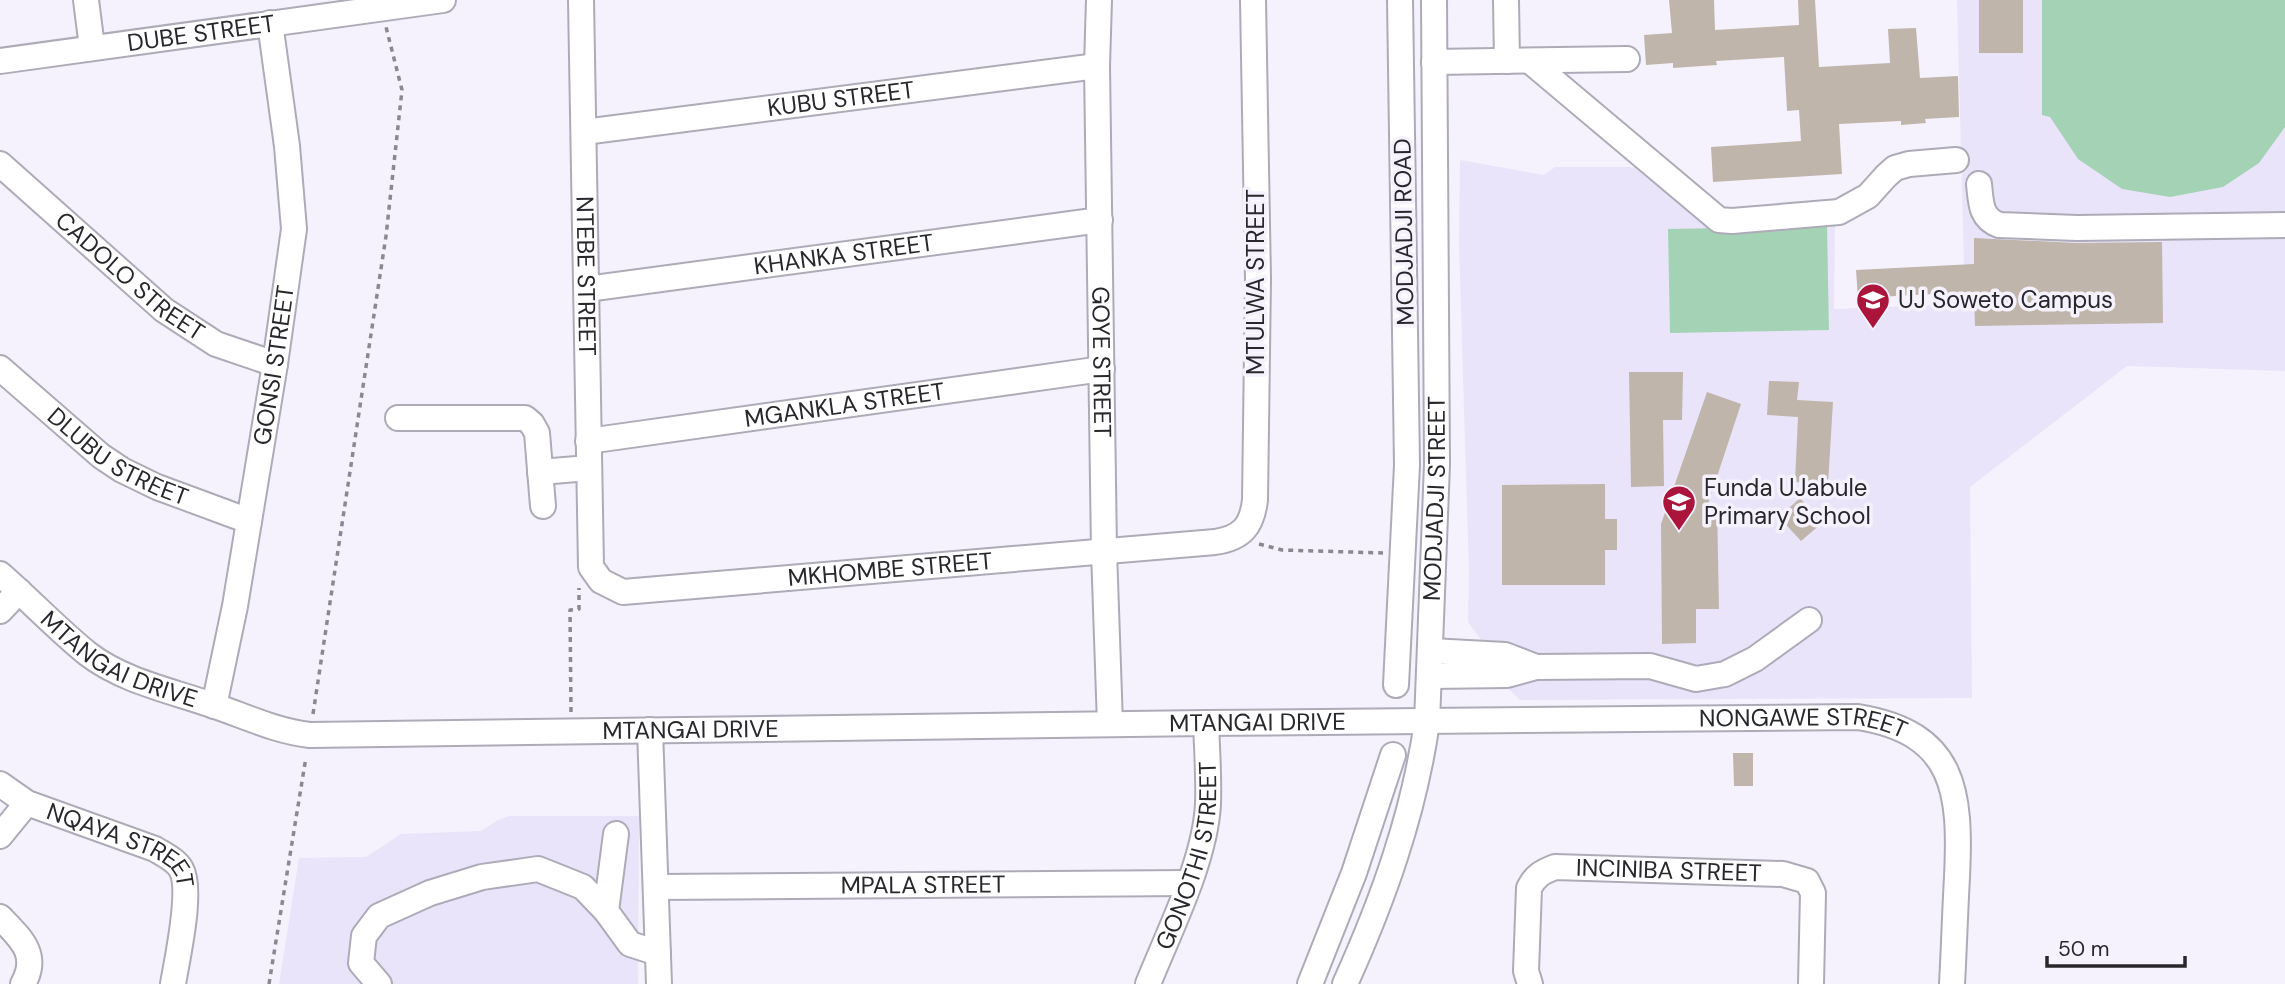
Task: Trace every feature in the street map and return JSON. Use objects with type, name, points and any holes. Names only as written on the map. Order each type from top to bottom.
[{"type":"street","points":[[86,0],[92,47]]},
{"type":"street","name":"DUBE STREET","points":[[0,61],[443,0]]},
{"type":"street","name":"NTEBE STREET","points":[[581,0],[590,551]]},
{"type":"street","name":"GOYE STREET","points":[[1099,0],[1097,66],[1104,551],[1110,724]]},
{"type":"street","name":"MTULWA STREET","points":[[1227,538],[1248,524],[1255,500],[1258,279],[1253,0]]},
{"type":"street","name":"MODJADJI ROAD","points":[[1396,685],[1407,465],[1400,0]]},
{"type":"street","name":"MODJADJI STREET","points":[[1345,984],[1372,924],[1404,832],[1423,752],[1427,722],[1437,464],[1434,0]]},
{"type":"street","points":[[1506,0],[1518,61],[1719,220],[1839,212],[1868,196],[1895,168],[1909,163],[1956,160]]},
{"type":"street","name":"GONSI STREET","points":[[214,706],[235,606],[275,364],[294,229],[291,180],[270,23]]},
{"type":"street","points":[[1434,62],[1627,59]]},
{"type":"street","name":"KUBU STREET","points":[[584,132],[1097,66]]},
{"type":"street","name":"CADOLO STREET","points":[[0,164],[174,317],[216,344],[275,364]]},
{"type":"street","points":[[1979,184],[1981,207],[1985,216],[2000,225],[2077,228],[2285,225]]},
{"type":"street","name":"KHANKA STREET","points":[[587,289],[1100,220]]},
{"type":"street","name":"DLUBU STREET","points":[[0,368],[101,456],[122,470],[157,487],[249,521]]},
{"type":"street","name":"MGANKLA STREET","points":[[588,440],[1102,369]]},
{"type":"street","points":[[398,418],[525,418],[537,433],[542,506]]},
{"type":"street","points":[[1407,465],[1437,464]]},
{"type":"street","points":[[540,472],[589,468]]},
{"type":"street","name":"MKHOMBE STREET","points":[[590,551],[596,576],[608,586],[623,592],[1227,538]]},
{"type":"street","name":"MTANGAI DRIVE","points":[[0,574],[90,655],[155,688],[289,733],[310,735],[1427,722]]},
{"type":"street","points":[[0,611],[19,591]]},
{"type":"street","points":[[1430,676],[1507,675],[1536,667],[1650,666],[1696,679],[1725,674],[1755,659],[1809,620]]},
{"type":"street","points":[[1431,651],[1505,655],[1536,667]]},
{"type":"street","name":"NONGAWE STREET","points":[[1427,722],[1858,717],[1884,721],[1908,731],[1928,747],[1945,768],[1957,807],[1958,859],[1952,984]]},
{"type":"street","name":"GONOTHI STREET","points":[[1148,984],[1189,883],[1201,843],[1208,806],[1206,723]]},
{"type":"street","points":[[650,730],[659,984]]},
{"type":"street","points":[[1310,984],[1354,873],[1393,755]]},
{"type":"street","name":"NQAYA STREET","points":[[0,784],[27,803],[155,849],[181,869],[186,903],[173,984]]},
{"type":"street","points":[[0,836],[27,803]]},
{"type":"street","points":[[606,911],[616,834]]},
{"type":"street","name":"INCINIBA STREET","points":[[1530,984],[1526,971],[1529,888],[1533,879],[1555,867],[1783,874],[1807,881],[1813,892],[1811,984]]},
{"type":"street","points":[[379,984],[361,963],[364,936],[379,916],[430,893],[482,877],[538,869],[583,887],[606,911],[630,944],[658,953]]},
{"type":"street","points":[[1354,873],[1385,886]]},
{"type":"street","name":"MPALA STREET","points":[[657,887],[1189,883]]},
{"type":"street","points":[[0,917],[24,942],[28,951],[28,971],[23,984]]},
{"type":"path","points":[[269,984],[386,236],[402,90],[381,8]]},
{"type":"path","points":[[1227,538],[1282,550],[1403,554]]},
{"type":"path","points":[[571,731],[570,610],[579,609],[579,586]]},
{"type":"shaded area","name":"UJ Soweto Campus","points":[[1957,0],[2285,0],[2285,371],[2127,366],[1970,487],[1972,698],[1520,700],[1499,680],[1499,642],[1482,641],[1468,622],[1469,573],[1459,245],[1460,160],[1544,175],[1555,167],[1645,167],[1713,224],[1835,220],[1834,309],[1965,304]]},
{"type":"shaded area","points":[[509,816],[639,816],[638,984],[279,984],[299,858],[366,857],[401,834],[481,831]]},
{"type":"green space","points":[[2042,0],[2285,0],[2285,127],[2259,163],[2223,187],[2170,197],[2122,189],[2078,159],[2050,117],[2042,115]]},
{"type":"green space","points":[[1827,226],[1829,330],[1670,333],[1668,229]]},
{"type":"building","points":[[1669,0],[1714,0],[1715,30],[1799,25],[1798,0],[1815,0],[1819,67],[1890,63],[1888,29],[1916,28],[1920,78],[1958,76],[1959,117],[1925,119],[1926,123],[1901,125],[1901,121],[1839,124],[1842,174],[1713,182],[1711,147],[1801,141],[1799,110],[1787,111],[1784,57],[1716,61],[1717,65],[1673,68],[1673,63],[1646,65],[1644,35],[1672,33]]},
{"type":"building","points":[[1979,0],[2023,0],[2023,53],[1979,53]]},
{"type":"building","points":[[1974,238],[2076,243],[2162,242],[2163,323],[1975,326],[1974,292],[1858,298],[1856,270],[1974,264]]},
{"type":"building","points":[[1629,372],[1683,372],[1682,420],[1663,420],[1664,486],[1631,487]]},
{"type":"building","points":[[1769,381],[1799,382],[1797,400],[1833,402],[1828,484],[1795,482],[1798,417],[1767,415]]},
{"type":"building","points":[[1707,392],[1741,404],[1708,504],[1717,504],[1719,609],[1696,609],[1696,643],[1662,644],[1661,524]]},
{"type":"building","points":[[1605,484],[1605,519],[1617,519],[1617,550],[1605,550],[1605,585],[1502,585],[1502,485]]},
{"type":"building","points":[[1800,498],[1822,523],[1801,541],[1779,517]]},
{"type":"building","points":[[1733,753],[1753,753],[1753,786],[1734,786]]},
{"type":"place","name":"UJ Soweto Campus","points":[[1873,330]]},
{"type":"place","name":"Funda UJabule Primary School","points":[[1679,532]]}]
